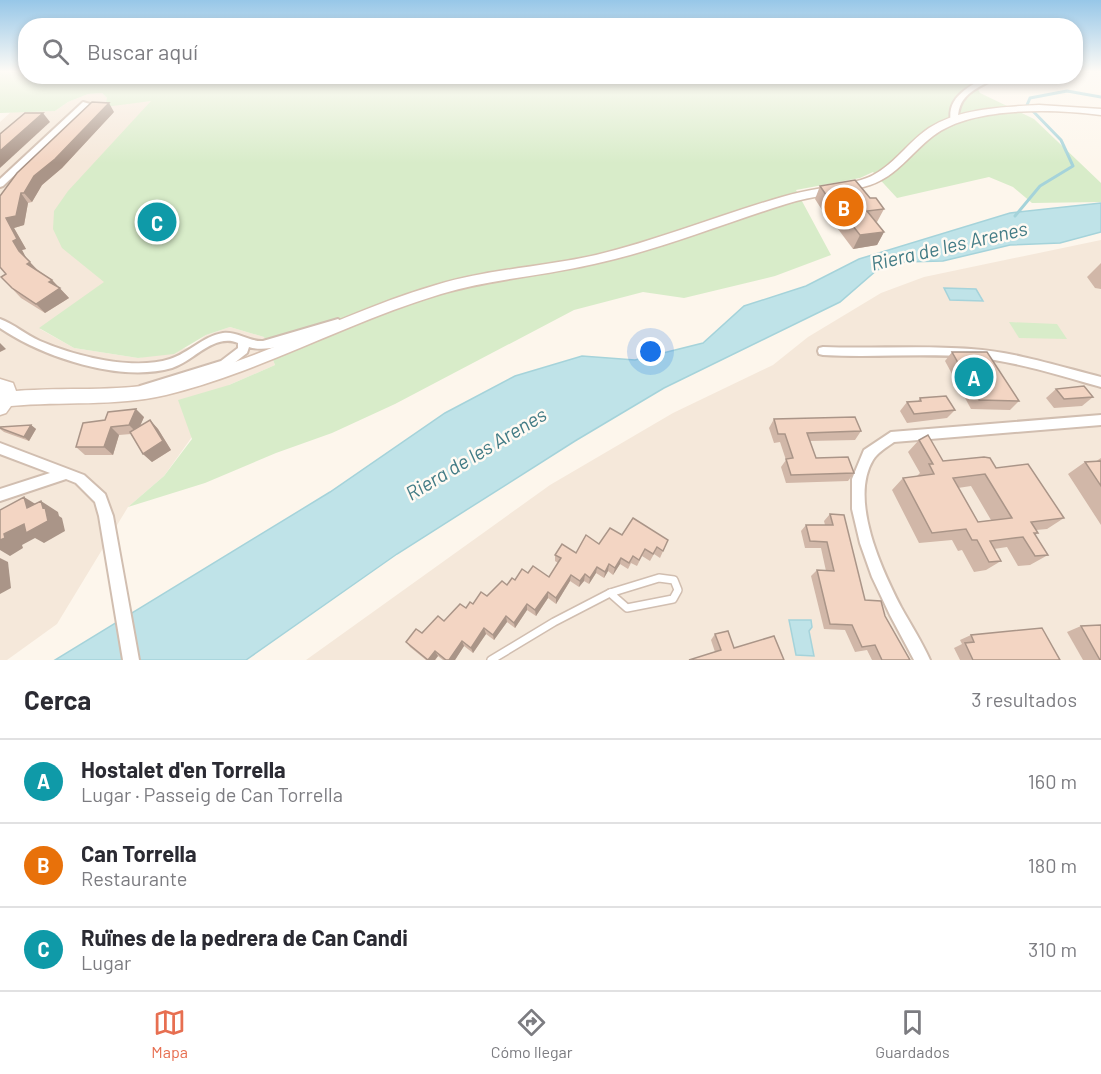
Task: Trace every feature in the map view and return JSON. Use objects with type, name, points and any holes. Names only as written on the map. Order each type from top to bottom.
[{"type":"street","points":[[954,119],[954,107],[958,102]]},
{"type":"street","points":[[0,184],[86,104]]},
{"type":"street","points":[[2,397],[128,395],[214,377],[393,304],[469,281],[595,259],[662,242],[789,199],[864,183],[882,176],[932,131],[954,119],[1049,109],[1101,112]]},
{"type":"street","points":[[0,323],[29,341],[63,354],[108,364],[146,367],[181,360],[220,338],[234,337],[261,346],[321,327],[357,320]]},
{"type":"street","points":[[244,366],[253,350],[247,342]]},
{"type":"street","points":[[128,395],[173,378],[225,364],[243,350],[247,342]]},
{"type":"street","points":[[823,351],[865,354],[952,352],[986,355],[1101,382]]},
{"type":"street","points":[[922,660],[878,577],[869,550],[860,505],[859,472],[862,460],[881,441],[891,436],[1101,420]]},
{"type":"street","points":[[0,448],[68,473],[92,488],[99,498],[107,521],[131,660]]},
{"type":"street","points":[[0,495],[68,473]]},
{"type":"lane","points":[[491,660],[589,602],[610,593],[655,577],[670,578],[678,586],[678,593],[673,599],[633,608],[623,605],[610,593]]},
{"type":"shaded area","points":[[68,102],[107,102],[107,104],[151,102],[89,170],[105,282],[40,329],[74,348],[138,358],[190,347],[206,335],[230,327],[264,337],[275,365],[229,385],[164,476],[128,507],[57,624],[7,660],[0,660],[0,122],[11,112],[55,111]]},
{"type":"shaded area","points":[[1101,240],[1101,660],[306,660],[550,485],[673,413],[773,365],[808,337],[881,293],[924,277]]},
{"type":"green space","points":[[0,102],[68,102],[55,111],[0,113]]},
{"type":"green space","points":[[106,102],[145,102],[105,107]]},
{"type":"green space","points":[[150,102],[998,102],[1034,119],[1101,183],[1101,202],[1032,203],[1013,187],[989,177],[897,198],[873,172],[860,178],[796,190],[831,255],[775,276],[684,298],[643,292],[574,310],[395,404],[332,433],[276,453],[205,483],[128,507],[164,476],[192,439],[178,400],[229,385],[275,365],[264,337],[230,327],[206,335],[174,354],[138,358],[74,348],[39,328],[104,282],[62,248],[53,229],[54,211],[68,191]]},
{"type":"green space","points":[[1009,322],[1057,324],[1067,339],[1019,338]]},
{"type":"water","name":"Riera de les Arenes","points":[[1101,203],[1101,232],[1060,243],[1010,245],[943,261],[903,262],[877,270],[840,302],[664,388],[575,441],[397,554],[246,660],[55,660],[330,492],[445,413],[515,376],[582,356],[635,360],[703,343],[744,306],[806,286],[859,259],[1010,213]]},
{"type":"water","points":[[944,288],[976,289],[983,301],[950,300]]},
{"type":"water","points":[[789,620],[811,620],[812,627],[809,631],[814,656],[796,655]]},
{"type":"building","points":[[92,102],[109,103],[55,159],[34,176],[24,193],[21,193],[16,216],[6,218],[17,239],[13,241],[30,262],[27,264],[60,288],[36,304],[12,288],[1,277],[6,274],[0,267],[0,196],[17,173]]},
{"type":"building","points":[[25,113],[43,113],[0,151],[0,134]]},
{"type":"building","points":[[855,180],[870,198],[876,198],[884,209],[867,211],[884,232],[860,235],[838,207],[835,208],[820,186]]},
{"type":"building","points":[[952,352],[987,352],[1019,401],[979,400]]},
{"type":"building","points":[[1084,386],[1093,397],[1064,399],[1056,389]]},
{"type":"building","points":[[946,396],[955,410],[914,414],[907,402],[921,401],[920,398]]},
{"type":"building","points":[[136,409],[129,425],[111,427],[104,447],[76,447],[83,423],[105,420],[108,412]]},
{"type":"building","points":[[855,417],[861,431],[807,433],[816,458],[848,457],[854,473],[791,475],[786,459],[793,458],[785,434],[778,434],[774,419]]},
{"type":"building","points":[[150,420],[163,441],[143,454],[130,432]]},
{"type":"building","points":[[31,425],[24,437],[0,428],[0,427]]},
{"type":"building","points":[[928,435],[943,461],[984,457],[990,458],[996,468],[1028,464],[1064,518],[1031,522],[1038,533],[1034,533],[1048,555],[1035,556],[1023,537],[990,541],[1001,561],[989,562],[977,540],[972,540],[966,529],[932,533],[903,478],[934,474],[929,464],[933,464],[919,440]],"holes":[[[985,474],[1012,518],[978,522],[953,478]]]},
{"type":"building","points":[[1101,461],[1101,486],[1085,462]]},
{"type":"building","points":[[24,497],[27,508],[41,501],[48,521],[26,533],[24,524],[4,534],[5,538],[0,540],[0,510]]},
{"type":"building","points":[[830,514],[844,515],[865,600],[881,601],[885,616],[910,660],[882,660],[875,645],[862,647],[852,625],[830,624],[817,570],[834,571],[827,542],[810,541],[806,525],[833,525]]},
{"type":"building","points":[[633,518],[668,540],[663,551],[657,547],[653,554],[645,549],[639,560],[633,556],[629,563],[621,558],[615,568],[609,564],[605,572],[597,567],[590,578],[585,574],[580,581],[571,575],[556,598],[548,592],[535,610],[527,604],[514,623],[506,616],[493,635],[484,628],[471,648],[462,641],[449,660],[435,651],[428,660],[406,642],[416,629],[422,633],[438,616],[444,621],[460,604],[466,608],[470,602],[473,604],[481,592],[487,596],[502,581],[507,585],[512,578],[515,580],[522,569],[528,573],[533,566],[549,577],[561,558],[555,555],[562,544],[576,553],[586,535],[599,544],[610,528],[622,535]]},
{"type":"building","points":[[1101,625],[1101,660],[1100,660],[1081,626]]},
{"type":"building","points":[[1042,628],[1060,660],[973,660],[965,643],[974,642],[971,635]]},
{"type":"building","points":[[728,631],[734,648],[774,636],[784,660],[689,660],[721,650],[715,634]]},
{"type":"waterway","name":"Riera de les Arenes","points":[[1015,216],[1040,186],[1073,166],[1061,140],[1027,105],[1028,102]]},
{"type":"place","name":"Can Torrella","points":[[844,207]]},
{"type":"place","name":"Ruïnes de la pedrera de Can Candi","points":[[157,222]]},
{"type":"place","name":"Hostalet d'en Torrella","points":[[974,377]]}]
